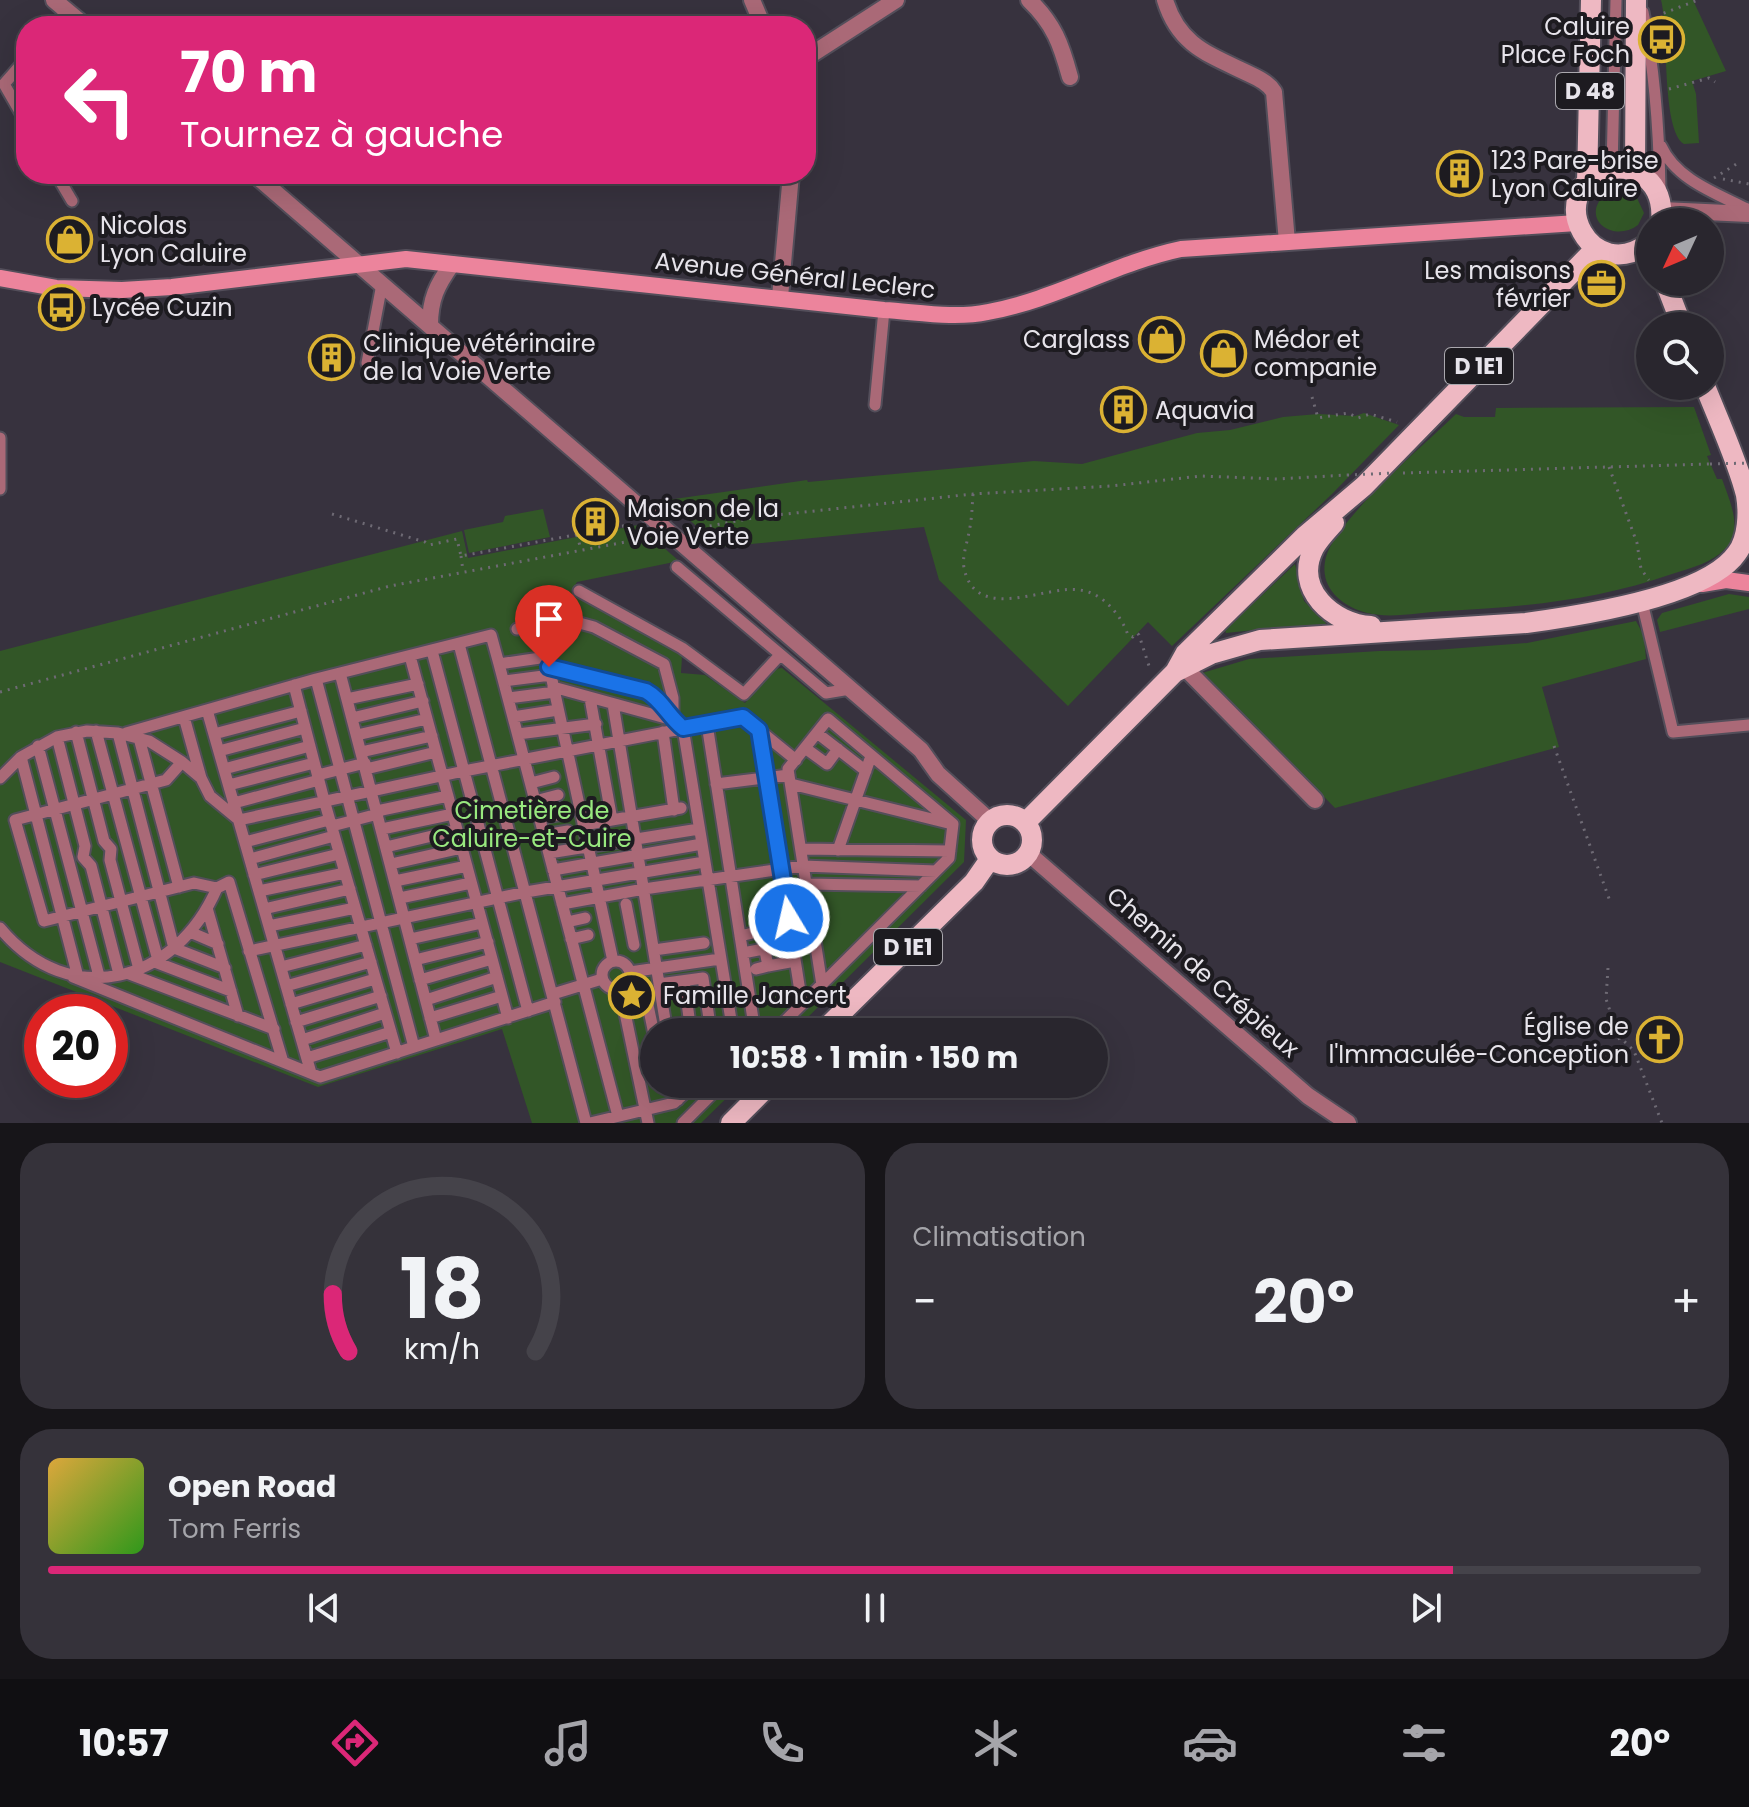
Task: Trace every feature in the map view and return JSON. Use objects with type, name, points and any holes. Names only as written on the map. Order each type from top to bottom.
[{"type":"main road","name":"D 48","points":[[1587,183],[1591,0]]},
{"type":"main road","name":"D 48","points":[[1635,171],[1639,0]]},
{"type":"main road","points":[[1636,251],[1609,254],[1587,241],[1577,223],[1579,195],[1598,174],[1612,169],[1635,171],[1655,187],[1660,208]]},
{"type":"main road","name":"Avenue Général Leclerc","points":[[0,278],[56,288],[122,290],[172,287],[406,259],[884,310],[960,315],[1019,304],[1155,255],[1195,248],[1577,223]]},
{"type":"main road","name":"D 1E1","points":[[1026,822],[1173,675],[1185,654],[1305,536],[1355,480],[1596,248]]},
{"type":"main road","points":[[1688,587],[1736,556],[1745,540],[1748,498],[1710,400]]},
{"type":"main road","points":[[1355,480],[1314,548],[1309,563],[1313,592],[1323,606],[1356,625],[1416,629]]},
{"type":"main road","points":[[1173,675],[1211,654],[1260,640],[1526,623],[1642,602],[1688,587],[1726,580],[1749,583]]},
{"type":"main road","points":[[1012,815],[1026,822],[1033,838],[1029,854],[1011,865],[990,859],[982,844],[982,836],[990,821],[1012,815]]},
{"type":"main road","name":"D 1E1","points":[[836,1018],[974,882],[990,859]]},
{"type":"main road","points":[[731,1123],[756,1098]]},
{"type":"street","points":[[816,52],[896,0]]},
{"type":"street","points":[[1029,0],[1048,19],[1061,45],[1070,77]]},
{"type":"street","points":[[1165,0],[1169,15],[1185,38],[1200,50],[1262,80],[1274,92],[1287,242]]},
{"type":"street","points":[[266,184],[921,750],[938,774],[990,821]]},
{"type":"street","points":[[780,297],[790,184]]},
{"type":"street","points":[[1724,211],[1749,212]]},
{"type":"street","points":[[430,325],[430,304],[437,284],[452,264]]},
{"type":"street","points":[[1173,675],[1315,800]]},
{"type":"street","name":"Chemin de Crépieux","points":[[1029,854],[1308,1096],[1348,1123]]},
{"type":"lane","points":[[1612,169],[1616,0]]},
{"type":"lane","points":[[1639,0],[1650,46],[1659,142],[1661,208]]},
{"type":"lane","points":[[16,70],[4,84],[16,105]]},
{"type":"lane","points":[[1659,142],[1667,159],[1680,173],[1749,212]]},
{"type":"lane","points":[[62,184],[72,201]]},
{"type":"lane","points":[[367,363],[382,284]]},
{"type":"lane","points":[[875,405],[884,310]]},
{"type":"lane","points":[[0,438],[0,489]]},
{"type":"lane","points":[[677,567],[826,693],[850,689]]},
{"type":"lane","points":[[579,591],[682,648],[744,694],[780,655]]},
{"type":"lane","points":[[1642,602],[1673,732],[1749,725]]},
{"type":"lane","points":[[517,629],[572,621],[594,627],[664,664],[673,698],[673,720]]},
{"type":"lane","points":[[120,734],[316,679],[491,635],[583,983],[623,1118]]},
{"type":"lane","points":[[459,644],[588,1123],[623,1118],[680,1098]]},
{"type":"lane","points":[[432,651],[528,1011]]},
{"type":"lane","points":[[410,656],[508,1018]]},
{"type":"lane","points":[[499,664],[547,657],[613,961]]},
{"type":"lane","points":[[504,681],[550,671],[646,691],[683,728],[731,1018]]},
{"type":"lane","points":[[340,673],[436,1040]]},
{"type":"lane","points":[[316,679],[414,1047]]},
{"type":"lane","points":[[347,699],[418,684]]},
{"type":"lane","points":[[294,685],[397,1053]]},
{"type":"lane","points":[[508,698],[554,690],[673,720]]},
{"type":"lane","points":[[590,698],[612,820]]},
{"type":"lane","points":[[352,718],[423,701]]},
{"type":"lane","points":[[613,704],[665,1017],[658,1018]]},
{"type":"lane","points":[[207,710],[311,1073]]},
{"type":"lane","points":[[513,717],[558,710]]},
{"type":"lane","points":[[214,734],[301,711]]},
{"type":"lane","points":[[184,717],[201,778],[210,796],[239,820]]},
{"type":"lane","points":[[239,820],[524,758],[743,717],[796,760]]},
{"type":"lane","points":[[357,735],[427,719]]},
{"type":"lane","points":[[822,985],[788,769],[828,719],[953,824]]},
{"type":"lane","points":[[518,734],[596,724]]},
{"type":"lane","points":[[707,724],[753,1018]]},
{"type":"lane","points":[[219,751],[305,728]]},
{"type":"lane","points":[[759,730],[802,1004]]},
{"type":"lane","points":[[1,775],[21,757],[57,737],[96,731],[139,738],[165,750],[201,778]]},
{"type":"lane","points":[[96,731],[156,961]]},
{"type":"lane","points":[[76,732],[121,902],[128,972]]},
{"type":"lane","points":[[583,825],[678,809],[663,732]]},
{"type":"lane","points":[[817,733],[866,771]]},
{"type":"lane","points":[[120,734],[174,948]]},
{"type":"lane","points":[[229,785],[340,769],[432,736]]},
{"type":"lane","points":[[57,737],[101,907],[128,972],[274,1029]]},
{"type":"lane","points":[[139,738],[179,887]]},
{"type":"lane","points":[[38,746],[99,976]]},
{"type":"lane","points":[[224,769],[310,746]]},
{"type":"lane","points":[[805,748],[827,764],[838,749]]},
{"type":"lane","points":[[364,761],[436,752]]},
{"type":"lane","points":[[838,850],[871,756]]},
{"type":"lane","points":[[21,757],[76,977]]},
{"type":"lane","points":[[182,762],[166,780],[15,820],[44,921],[194,883],[217,888]]},
{"type":"lane","points":[[234,803],[317,773]]},
{"type":"lane","points":[[531,783],[554,777]]},
{"type":"lane","points":[[716,784],[767,778],[790,780],[953,824]]},
{"type":"lane","points":[[535,801],[558,795]]},
{"type":"lane","points":[[250,859],[378,812],[448,796]]},
{"type":"lane","points":[[382,829],[453,814]]},
{"type":"lane","points":[[539,818],[563,814]]},
{"type":"lane","points":[[788,1018],[949,858],[953,824]]},
{"type":"lane","points":[[245,842],[332,827]]},
{"type":"lane","points":[[549,853],[699,829]]},
{"type":"lane","points":[[386,847],[457,830]]},
{"type":"lane","points":[[544,835],[568,831]]},
{"type":"lane","points":[[553,870],[702,844]]},
{"type":"lane","points":[[69,861],[127,845]]},
{"type":"lane","points":[[391,864],[462,848]]},
{"type":"lane","points":[[801,849],[950,851]]},
{"type":"lane","points":[[86,856],[108,850]]},
{"type":"lane","points":[[254,875],[339,854]]},
{"type":"lane","points":[[249,951],[526,892],[704,862]]},
{"type":"lane","points":[[395,881],[467,866]]},
{"type":"lane","points":[[562,904],[803,866],[936,871]]},
{"type":"lane","points":[[259,891],[345,873]]},
{"type":"lane","points":[[76,977],[128,972],[156,961],[190,932],[217,888],[229,882],[283,1062]]},
{"type":"lane","points":[[400,898],[471,883]]},
{"type":"lane","points":[[806,884],[921,886]]},
{"type":"lane","points":[[264,909],[350,889]]},
{"type":"lane","points":[[626,904],[634,945]]},
{"type":"lane","points":[[207,908],[238,1016]]},
{"type":"lane","points":[[269,926],[355,908]]},
{"type":"lane","points":[[567,922],[585,918]]},
{"type":"lane","points":[[630,923],[649,920]]},
{"type":"lane","points":[[410,939],[482,923]]},
{"type":"lane","points":[[0,928],[20,950],[44,966],[320,1077],[508,1018],[583,983],[602,979]]},
{"type":"lane","points":[[740,936],[761,931],[764,949],[762,968],[795,961]]},
{"type":"lane","points":[[190,932],[218,944]]},
{"type":"lane","points":[[571,939],[588,935]]},
{"type":"lane","points":[[415,960],[488,942]]},
{"type":"lane","points":[[654,950],[704,943]]},
{"type":"lane","points":[[743,953],[793,943]]},
{"type":"lane","points":[[281,967],[366,945]]},
{"type":"lane","points":[[683,945],[685,964]]},
{"type":"lane","points":[[174,948],[225,968]]},
{"type":"lane","points":[[420,980],[492,959]]},
{"type":"lane","points":[[630,972],[720,959]]},
{"type":"lane","points":[[156,961],[231,991]]},
{"type":"lane","points":[[602,979],[605,966],[613,961],[622,962],[630,972]]},
{"type":"lane","points":[[286,986],[371,962]]},
{"type":"lane","points":[[602,979],[611,989],[620,989],[627,984],[630,972]]},
{"type":"lane","points":[[426,1000],[497,977]]},
{"type":"lane","points":[[659,984],[703,978],[709,1018]]},
{"type":"lane","points":[[291,1004],[375,979]]},
{"type":"lane","points":[[684,981],[689,1018]]},
{"type":"lane","points":[[620,989],[648,1123]]},
{"type":"lane","points":[[645,991],[651,1018]]},
{"type":"lane","points":[[296,1022],[381,996]]},
{"type":"lane","points":[[430,1018],[502,996]]},
{"type":"lane","points":[[302,1040],[385,1013]]},
{"type":"lane","points":[[307,1058],[391,1032]]},
{"type":"lane","points":[[674,1098],[683,1123],[708,1098]]},
{"type":"path","points":[[1692,3],[1698,0]]},
{"type":"path","points":[[1674,87],[1709,78],[1715,82]]},
{"type":"path","points":[[1716,175],[1738,163]]},
{"type":"path","points":[[1312,397],[1318,418],[1348,413],[1358,418],[1370,414],[1398,422]]},
{"type":"path","points":[[1355,480],[1395,473],[1749,463]]},
{"type":"path","points":[[1609,467],[1637,543],[1641,569],[1650,582]]},
{"type":"path","points":[[973,494],[964,556],[964,567],[973,586],[991,597],[1005,599],[1073,589],[1090,592],[1116,613],[1128,635],[1139,635],[1152,676],[1173,675]]},
{"type":"path","points":[[332,514],[429,545],[457,539],[463,571]]},
{"type":"path","points":[[461,556],[637,523]]},
{"type":"path","points":[[577,535],[581,550]]},
{"type":"path","points":[[1554,746],[1611,904]]},
{"type":"path","points":[[1608,968],[1606,999],[1620,1041],[1634,1051],[1662,1123]]},
{"type":"green space","points":[[1661,0],[1693,0],[1726,71],[1692,81],[1696,94],[1699,143],[1684,144],[1672,120]]},
{"type":"green space","points":[[1621,190],[1637,198],[1642,208],[1636,208],[1636,226],[1619,231],[1603,226],[1596,213],[1604,195]]},
{"type":"green space","points":[[1694,407],[1711,455],[1707,456],[1717,479],[1722,479],[1734,524],[1731,541],[1708,561],[1644,583],[1589,596],[1406,615],[1377,615],[1357,610],[1340,600],[1329,586],[1324,568],[1326,557],[1346,523],[1456,414],[1495,417],[1496,408]]},
{"type":"green space","points":[[1364,413],[1399,425],[1333,493],[1172,646],[1148,622],[1068,706],[939,580],[924,527],[720,547],[667,500],[807,480],[1034,461],[1082,464],[1197,433],[1230,430],[1283,417],[1318,414],[1355,416]]},
{"type":"green space","points":[[543,509],[550,537],[469,553],[464,530],[503,522],[505,516]]},
{"type":"green space","name":"Cimetière de Caluire-et-Cuire","points":[[638,525],[679,561],[577,582],[571,592],[682,656],[681,673],[705,675],[745,703],[774,669],[782,668],[966,820],[964,862],[807,1018],[640,1018],[640,1098],[727,1098],[701,1123],[532,1123],[502,1029],[318,1087],[128,1012],[128,994],[81,994],[0,962],[0,651],[462,531],[468,558]]},
{"type":"green space","points":[[1295,564],[1304,601],[1326,623],[1326,627],[1226,633],[1225,630]]},
{"type":"green space","points":[[1729,594],[1749,597],[1749,609],[1660,632],[1657,620],[1662,613]]},
{"type":"green space","points":[[1636,621],[1644,636],[1646,659],[1542,687],[1559,747],[1335,808],[1202,673],[1249,659],[1527,643]]},
{"type":"place","name":"Caluire Place Foch","points":[[1661,40]]},
{"type":"place","name":"123 Pare-brise Lyon Caluire","points":[[1460,174]]},
{"type":"place","name":"Nicolas Lyon Caluire","points":[[69,239]]},
{"type":"place","name":"Les maisons février","points":[[1602,284]]},
{"type":"place","name":"Lycée Cuzin","points":[[61,307]]},
{"type":"place","name":"Carglass","points":[[1161,339]]},
{"type":"place","name":"Médor et companie","points":[[1223,353]]},
{"type":"place","name":"Clinique vétérinaire de la Voie Verte","points":[[332,357]]},
{"type":"place","name":"Aquavia","points":[[1124,410]]},
{"type":"place","name":"Maison de la Voie Verte","points":[[596,522]]},
{"type":"place","name":"Famille Jancert","points":[[632,995]]},
{"type":"place","name":"Église de l'Immaculée-Conception","points":[[1660,1040]]},
{"type":"route","points":[[549,667],[646,691],[683,728],[743,717],[759,730],[789,918]]}]
